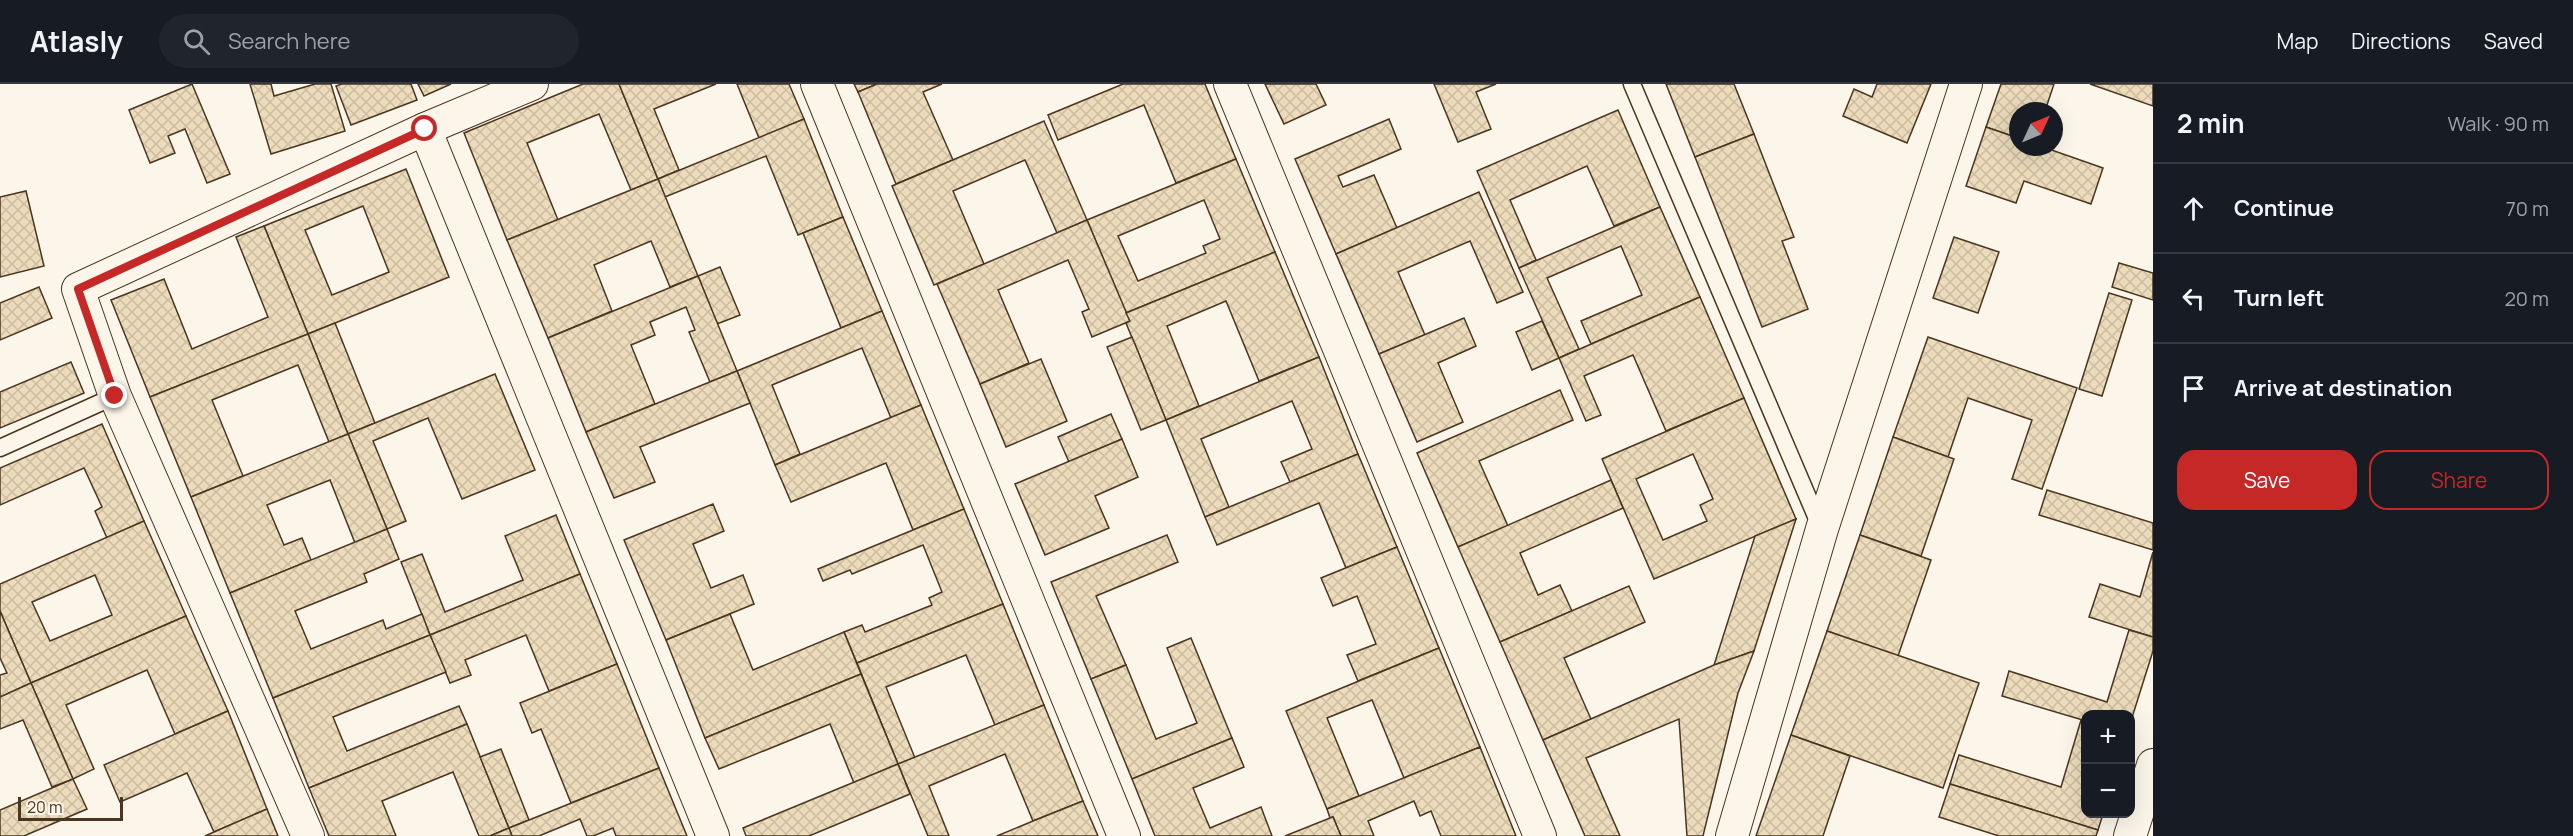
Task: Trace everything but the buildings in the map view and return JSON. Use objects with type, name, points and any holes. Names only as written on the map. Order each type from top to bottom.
[{"type":"street","points":[[308,836],[115,396],[78,289],[425,129],[532,84]]},
{"type":"street","points":[[817,84],[1124,836]]},
{"type":"street","points":[[1230,84],[1540,836]]},
{"type":"street","points":[[1732,836],[1821,529],[1966,84]]},
{"type":"street","points":[[425,129],[713,836]]},
{"type":"street","points":[[2130,836],[2153,765]]},
{"type":"lane","points":[[1632,84],[1821,529]]},
{"type":"lane","points":[[0,448],[115,396]]},
{"type":"route","points":[[115,396],[78,289],[425,129]]}]
